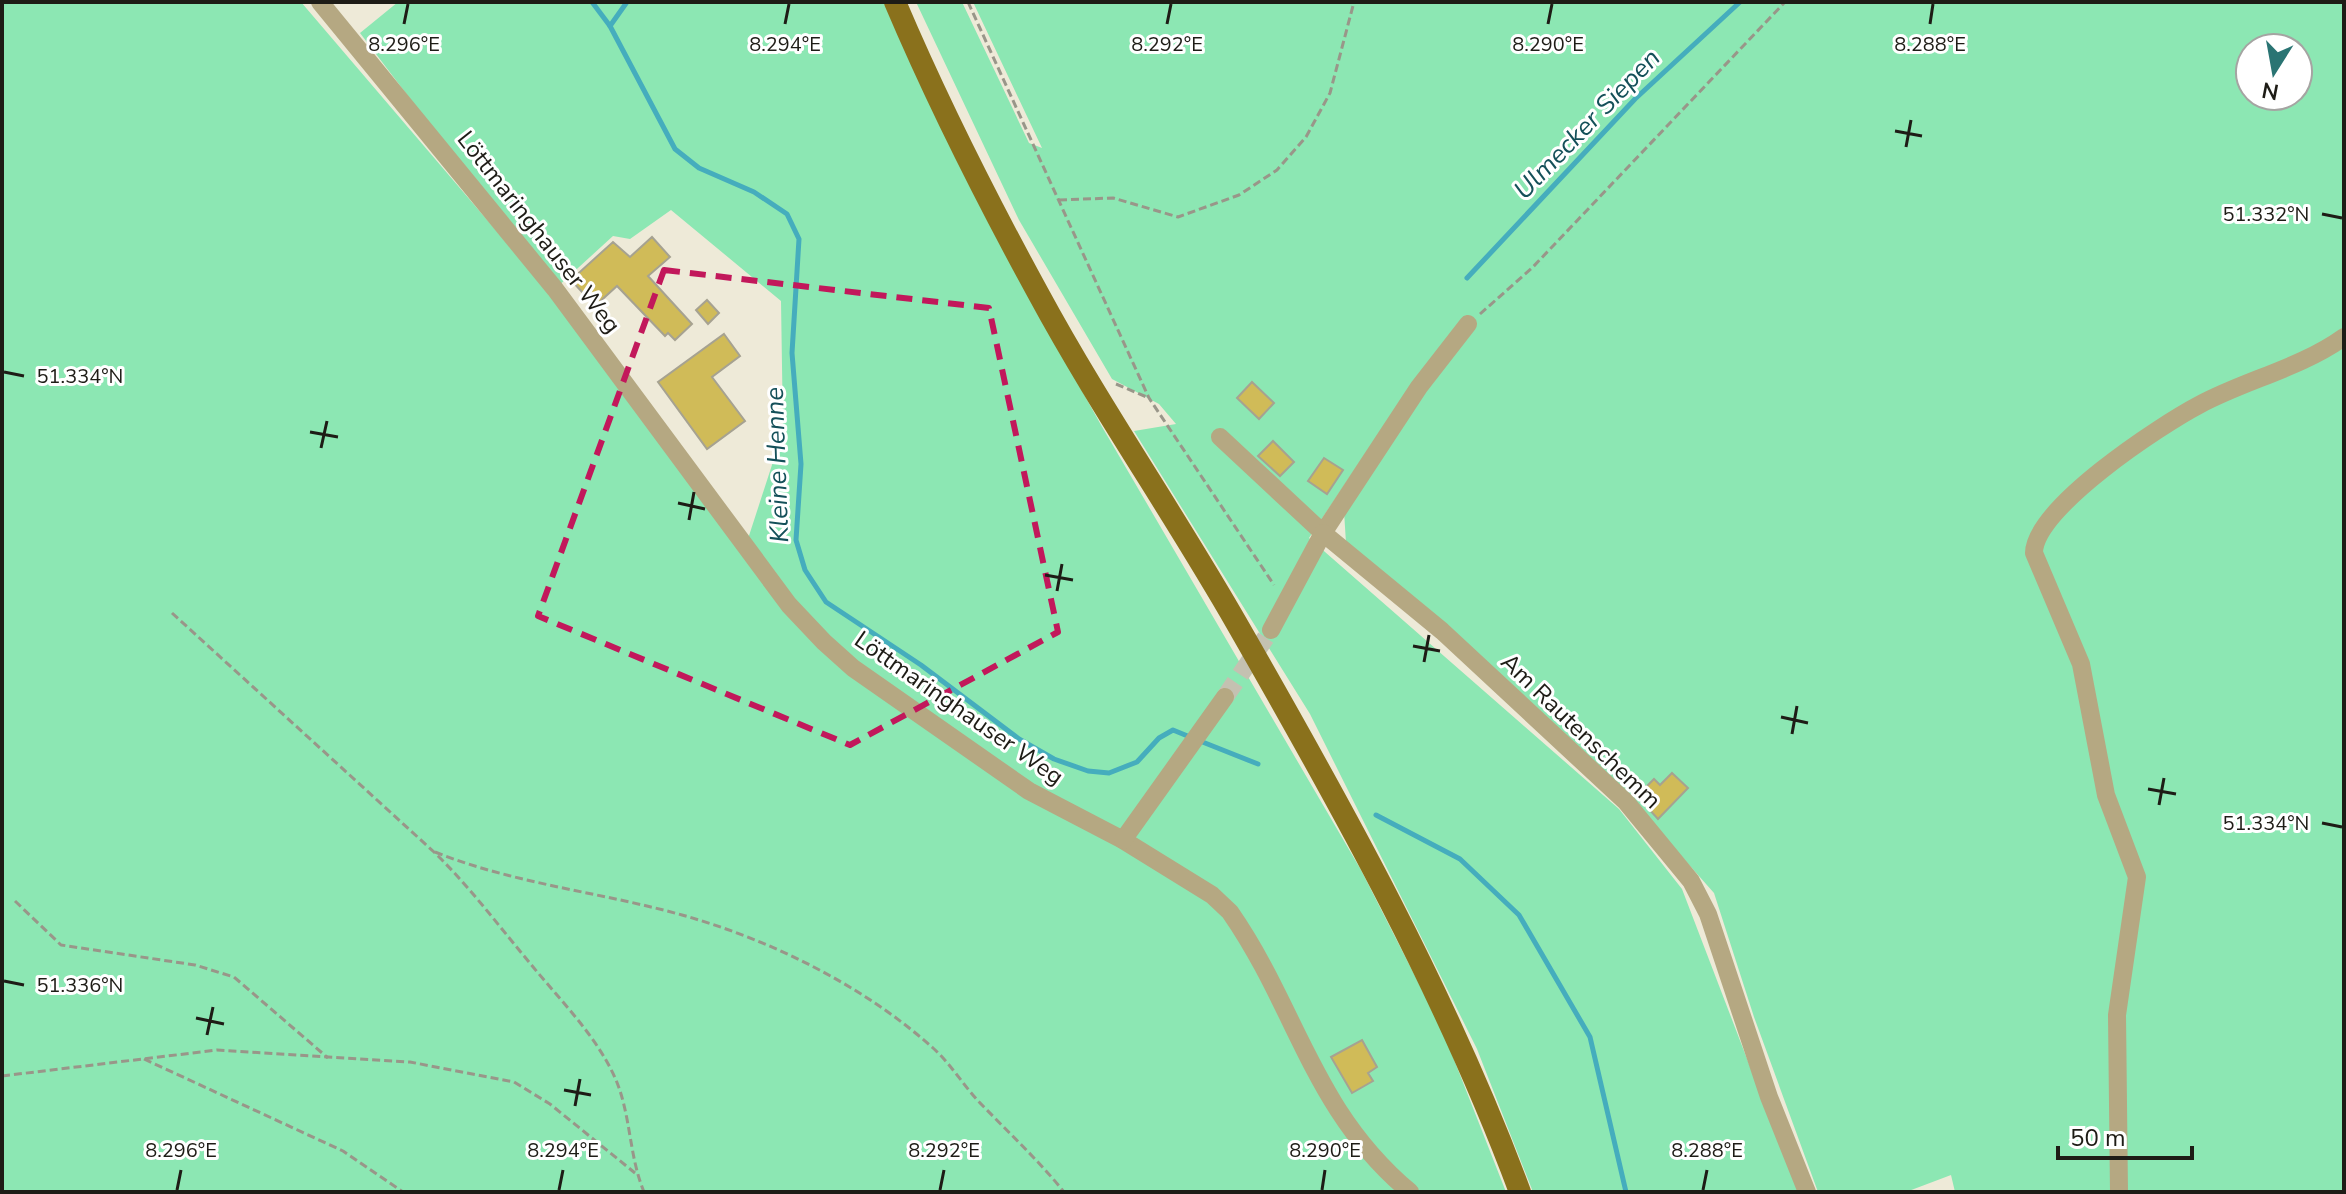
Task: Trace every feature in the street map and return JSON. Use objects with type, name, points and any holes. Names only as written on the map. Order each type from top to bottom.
[{"type":"main road","points":[[895,2],[923,68],[1039,295],[1236,623],[1381,884],[1458,1037],[1520,1192]]},
{"type":"street","name":"Löttmaringhauser Weg","points":[[320,2],[555,289],[789,605],[843,659],[1029,791],[1123,840],[1212,895],[1230,912],[1339,1115],[1372,1157],[1410,1192]]},
{"type":"street","points":[[1271,630],[1284,600],[1323,533],[1419,387],[1468,324]]},
{"type":"street","points":[[2119,1192],[2117,1015],[2137,877],[2106,795],[2087,682],[2034,553],[2035,542],[2049,520],[2100,471],[2166,423],[2344,337]]},
{"type":"street","points":[[1220,437],[1323,533]]},
{"type":"street","name":"Am Rautenschemm","points":[[1323,533],[1442,631],[1626,802],[1691,881],[1708,914],[1769,1097],[1807,1192]]},
{"type":"street","points":[[1123,840],[1225,697]]},
{"type":"path","points":[[968,2],[1149,398],[1284,600]]},
{"type":"path","points":[[1059,200],[1113,198],[1178,217],[1239,195],[1277,170],[1306,137],[1330,93],[1354,2]]},
{"type":"path","points":[[1468,324],[1532,268],[1785,2]]},
{"type":"path","points":[[1108,381],[1149,398]]},
{"type":"path","points":[[172,613],[434,852],[465,883],[567,1007],[605,1062],[624,1104],[637,1175],[644,1192]]},
{"type":"path","points":[[434,852],[558,889],[684,916],[814,968],[874,1004],[935,1049],[982,1105],[1040,1162],[1064,1192]]},
{"type":"path","points":[[15,901],[61,945],[195,965],[234,977],[328,1058]]},
{"type":"path","points":[[2,1076],[140,1057],[247,1050],[410,1062],[514,1082],[561,1112],[637,1175]]},
{"type":"path","points":[[140,1057],[343,1151],[403,1192]]},
{"type":"highlighted area","points":[[664,270],[989,308],[1058,632],[850,745],[538,616]]},
{"type":"green space","points":[[2,2],[301,2],[622,378],[746,545],[783,431],[781,301],[671,210],[630,239],[613,236],[555,289],[360,33],[398,2],[885,2],[993,231],[1101,425],[1361,870],[1442,1029],[1506,1192],[2,1192]]},
{"type":"green space","points":[[916,2],[962,2],[1029,143],[1042,148],[973,2],[2344,2],[2344,1192],[1955,1192],[1951,1175],[1906,1192],[1818,1192],[1754,1017],[1714,893],[1644,814],[1346,543],[1344,511],[1415,379],[1309,538],[1619,809],[1682,889],[1798,1192],[1533,1192],[1477,1049],[1310,714],[1134,431],[1176,424],[1159,404],[1112,379],[1019,220]]},
{"type":"building","points":[[652,237],[670,257],[648,276],[692,324],[675,340],[668,333],[665,336],[617,286],[595,306],[571,280],[613,242],[630,257]]},
{"type":"building","points":[[707,300],[719,313],[708,324],[696,310]]},
{"type":"building","points":[[724,334],[740,356],[712,377],[745,421],[707,449],[658,382]]},
{"type":"building","points":[[1252,382],[1274,403],[1259,419],[1237,398]]},
{"type":"building","points":[[1273,441],[1294,462],[1280,476],[1258,456]]},
{"type":"building","points":[[1324,458],[1343,470],[1327,494],[1308,481]]},
{"type":"building","points":[[1672,773],[1688,788],[1658,819],[1637,796],[1654,779],[1660,785]]},
{"type":"building","points":[[1362,1040],[1377,1067],[1368,1073],[1373,1081],[1352,1093],[1331,1057]]},
{"type":"waterway","name":"Kleine Henne","points":[[592,2],[610,26],[675,149],[699,168],[754,192],[787,214],[799,239],[792,353],[801,464],[796,540],[805,570],[826,602],[921,665],[1019,739],[1054,759],[1088,771],[1109,773],[1137,762],[1159,738],[1173,730],[1190,737]]},
{"type":"waterway","points":[[610,26],[627,2]]},
{"type":"waterway","name":"Ulmecker Siepen","points":[[1467,278],[1635,99],[1740,2]]},
{"type":"waterway","name":"Kleine Henne","points":[[1200,741],[1258,764]]},
{"type":"waterway","name":"Kleine Henne","points":[[1376,815],[1460,859],[1519,915],[1590,1037],[1626,1192]]},
{"type":"tunnel","points":[[1225,697],[1271,630]]}]
